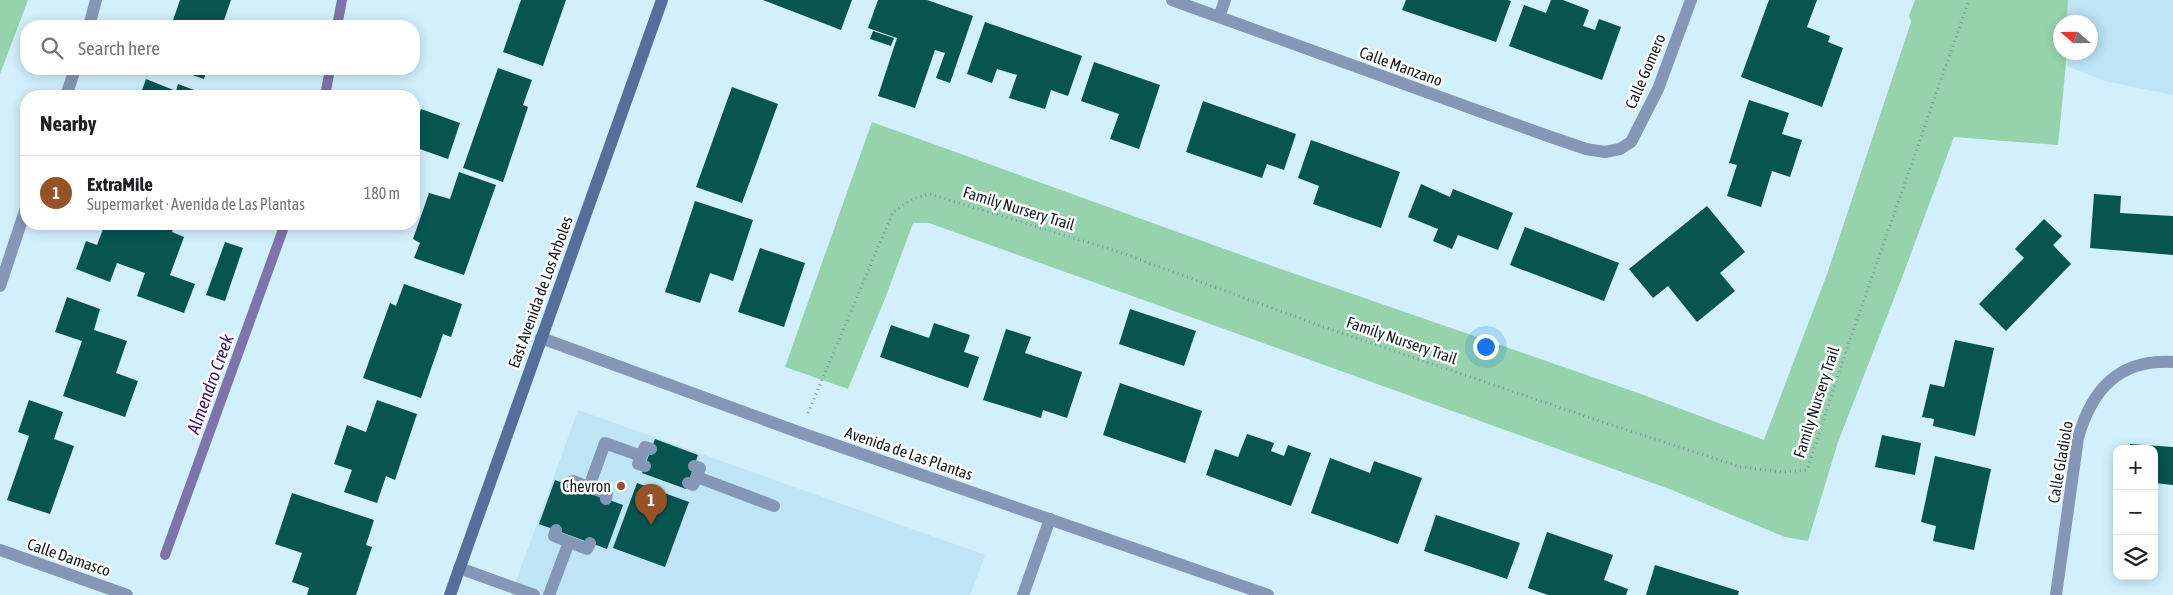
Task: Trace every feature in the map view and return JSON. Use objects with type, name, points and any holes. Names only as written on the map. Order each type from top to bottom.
[{"type":"main road","name":"East Avenida de Los Arboles","points":[[450,595],[662,0]]},
{"type":"street","points":[[91,20],[96,0]]},
{"type":"street","name":"Calle Manzano","points":[[1172,0],[1586,149],[1605,152],[1620,149]]},
{"type":"street","points":[[1218,16],[1225,0]]},
{"type":"street","name":"Calle Gomero","points":[[1620,149],[1631,142],[1658,89],[1691,0]]},
{"type":"street","points":[[68,90],[73,75]]},
{"type":"street","points":[[0,286],[20,226]]},
{"type":"street","name":"Avenida de Las Plantas","points":[[541,338],[801,432],[1268,595]]},
{"type":"street","name":"Calle Gladiolo","points":[[2056,595],[2078,438],[2084,416],[2098,394],[2113,377],[2133,365],[2155,361],[2173,362]]},
{"type":"street","points":[[589,487],[605,443],[646,457]]},
{"type":"street","points":[[693,475],[774,506]]},
{"type":"street","points":[[571,486],[573,482],[589,487],[607,494],[606,499]]},
{"type":"street","points":[[1023,595],[1050,519]]},
{"type":"street","points":[[556,530],[554,536],[588,549],[590,542]]},
{"type":"street","points":[[549,595],[569,542]]},
{"type":"street","name":"Calle Damasco","points":[[0,550],[127,595]]},
{"type":"street","points":[[459,568],[534,595]]},
{"type":"path","name":"Family Nursery Trail","points":[[801,432],[893,212],[912,199],[930,194],[1119,252],[1321,326],[1741,467],[1782,472],[1807,470],[1846,351],[1969,0]]},
{"type":"shaded area","points":[[2068,0],[2173,0],[2173,95],[2105,81],[2067,66],[2067,60],[2098,60],[2098,15],[2067,15]]},
{"type":"shaded area","points":[[578,410],[985,555],[970,595],[511,595]]},
{"type":"green space","points":[[0,0],[28,0],[20,20],[0,74]]},
{"type":"green space","points":[[1915,0],[2068,0],[2067,15],[2053,15],[2053,60],[2066,60],[2058,145],[1954,137],[1838,442],[1808,541],[1785,537],[1672,490],[929,223],[913,223],[848,389],[785,367],[872,122],[1258,261],[1641,394],[1764,440],[1827,274],[1911,22],[1909,16]]},
{"type":"building","points":[[180,0],[231,0],[224,20],[173,20]]},
{"type":"building","points":[[521,0],[566,0],[543,66],[503,52]]},
{"type":"building","points":[[763,0],[852,0],[841,30]]},
{"type":"building","points":[[878,0],[927,0],[973,16],[950,83],[936,78],[945,53],[935,50],[915,108],[878,96],[897,38],[868,28]]},
{"type":"building","points":[[1406,0],[1511,1],[1496,42],[1402,10]]},
{"type":"building","points":[[1551,0],[1563,0],[1589,10],[1583,26],[1595,30],[1599,19],[1621,27],[1602,80],[1509,46],[1524,5],[1546,13]]},
{"type":"building","points":[[1769,0],[1817,0],[1807,27],[1830,36],[1828,42],[1843,48],[1822,107],[1741,77]]},
{"type":"building","points":[[985,22],[1082,56],[1068,96],[1051,90],[1045,109],[1009,98],[1017,75],[997,69],[992,83],[967,74]]},
{"type":"building","points":[[873,31],[894,38],[891,46],[870,39]]},
{"type":"building","points":[[1094,62],[1160,85],[1139,149],[1110,139],[1119,114],[1081,101]]},
{"type":"building","points":[[498,68],[532,80],[523,105],[528,107],[503,182],[463,168]]},
{"type":"building","points":[[192,75],[205,75],[204,79]]},
{"type":"building","points":[[146,79],[174,90],[142,90]]},
{"type":"building","points":[[178,84],[194,90],[176,90]]},
{"type":"building","points":[[732,87],[778,104],[742,203],[696,187]]},
{"type":"building","points":[[1749,100],[1789,113],[1782,134],[1802,140],[1790,177],[1772,171],[1761,207],[1727,196],[1737,165],[1729,163]]},
{"type":"building","points":[[1203,101],[1296,134],[1284,170],[1267,164],[1262,178],[1186,152]]},
{"type":"building","points":[[421,109],[460,123],[448,159],[420,149]]},
{"type":"building","points":[[1311,140],[1400,172],[1381,228],[1313,204],[1319,186],[1298,178]]},
{"type":"building","points":[[459,172],[496,185],[464,275],[414,258],[420,243],[413,239],[416,230],[420,230],[420,219],[429,193],[450,199]]},
{"type":"building","points":[[1421,184],[1450,197],[1453,189],[1513,213],[1498,250],[1458,235],[1452,249],[1433,241],[1438,229],[1408,217]]},
{"type":"building","points":[[2094,194],[2121,196],[2120,213],[2173,216],[2173,255],[2090,248]]},
{"type":"building","points":[[695,201],[753,220],[733,281],[710,273],[700,303],[665,292]]},
{"type":"building","points":[[1707,206],[1745,252],[1720,273],[1735,291],[1697,322],[1668,286],[1653,298],[1629,269]]},
{"type":"building","points":[[2044,219],[2062,236],[2053,245],[2071,264],[2006,331],[1979,304],[2024,258],[2015,249]]},
{"type":"building","points":[[1525,227],[1619,263],[1604,301],[1510,265]]},
{"type":"building","points":[[103,230],[173,230],[172,232],[184,237],[170,275],[195,284],[184,313],[137,296],[145,273],[117,263],[110,282],[76,269],[86,241],[97,245]]},
{"type":"building","points":[[225,242],[243,248],[225,301],[206,295]]},
{"type":"building","points":[[760,248],[805,263],[784,327],[738,312]]},
{"type":"building","points":[[404,284],[462,304],[451,337],[443,334],[421,398],[363,378],[390,303],[396,306]]},
{"type":"building","points":[[67,297],[100,309],[94,330],[127,341],[116,373],[138,381],[125,417],[63,396],[82,341],[55,332]]},
{"type":"building","points":[[1130,309],[1196,331],[1184,366],[1119,344]]},
{"type":"building","points":[[934,323],[970,335],[964,352],[979,357],[968,388],[880,357],[891,325],[929,338]]},
{"type":"building","points":[[1006,329],[1031,337],[1025,353],[1082,372],[1067,418],[1043,410],[1041,418],[983,400]]},
{"type":"building","points":[[1955,340],[1994,348],[1975,436],[1933,426],[1934,419],[1922,417],[1930,384],[1944,387]]},
{"type":"building","points":[[1120,383],[1202,411],[1185,463],[1103,435]]},
{"type":"building","points":[[29,400],[63,412],[54,439],[74,446],[50,514],[7,500],[29,436],[18,432]]},
{"type":"building","points":[[377,400],[417,414],[395,480],[386,476],[377,503],[344,492],[352,470],[334,464],[347,425],[366,432]]},
{"type":"building","points":[[1247,434],[1274,443],[1271,451],[1284,456],[1288,445],[1311,453],[1291,506],[1206,475],[1215,449],[1238,457]]},
{"type":"building","points":[[1882,435],[1921,443],[1915,475],[1875,467]]},
{"type":"building","points":[[655,439],[698,455],[686,489],[642,473]]},
{"type":"building","points":[[2158,446],[2173,447],[2173,485],[2158,483]]},
{"type":"building","points":[[1935,456],[1991,469],[1974,550],[1933,541],[1936,526],[1921,522]]},
{"type":"building","points":[[1330,458],[1370,473],[1374,461],[1422,478],[1398,544],[1311,513]]},
{"type":"building","points":[[555,480],[623,505],[607,549],[539,524]]},
{"type":"building","points":[[637,483],[689,502],[665,567],[613,548]]},
{"type":"building","points":[[292,493],[374,520],[366,545],[372,547],[356,595],[307,595],[309,588],[292,582],[302,553],[275,544]]},
{"type":"building","points":[[1436,515],[1520,543],[1507,579],[1424,551]]},
{"type":"building","points":[[1547,532],[1613,555],[1604,580],[1628,589],[1626,595],[1548,595],[1528,588]]},
{"type":"building","points":[[1655,565],[1739,591],[1738,595],[1646,595]]},
{"type":"waterway","name":"Almendro Creek","points":[[338,20],[342,0]]},
{"type":"waterway","name":"Almendro Creek","points":[[326,90],[329,75]]},
{"type":"waterway","name":"Almendro Creek","points":[[165,555],[283,230]]},
{"type":"place","name":"Chevron","points":[[621,486]]},
{"type":"place","name":"ExtraMile","points":[[651,525]]}]
